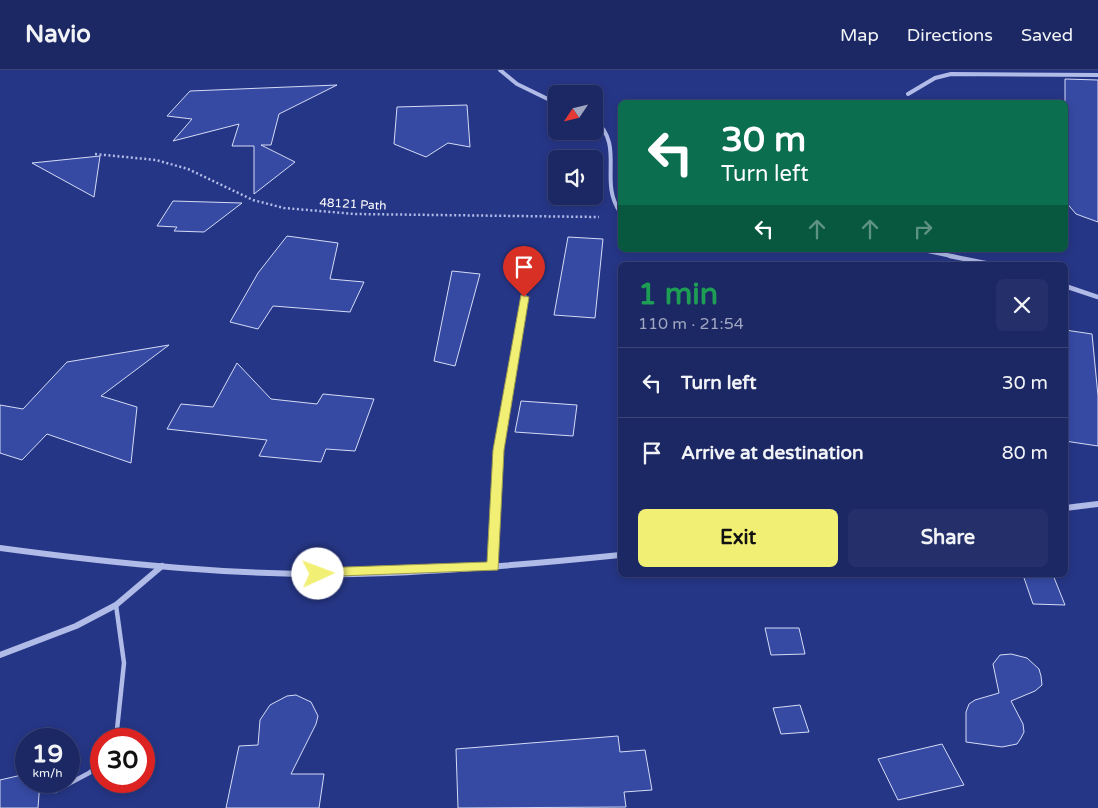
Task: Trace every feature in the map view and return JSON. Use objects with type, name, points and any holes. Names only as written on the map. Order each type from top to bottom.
[{"type":"street","points":[[500,70],[517,84],[548,99]]},
{"type":"street","points":[[908,94],[935,78],[951,74],[1098,75]]},
{"type":"street","points":[[603,124],[608,132],[611,144],[612,199],[618,209]]},
{"type":"street","points":[[932,252],[980,262]]},
{"type":"street","points":[[1068,287],[1098,297]]},
{"type":"street","points":[[493,566],[499,450],[524,297]]},
{"type":"street","points":[[1068,508],[1098,504]]},
{"type":"street","points":[[0,548],[162,566],[318,574],[493,566],[618,555]]},
{"type":"street","points":[[0,655],[76,626],[116,604],[162,566]]},
{"type":"lane","points":[[116,604],[124,663],[117,728]]},
{"type":"path","name":"48121 Path","points":[[95,154],[156,160],[188,169],[253,200],[284,208],[355,214],[600,218]]},
{"type":"building","points":[[1065,79],[1098,80],[1098,222],[1076,214],[1068,205],[1068,100],[1065,100]]},
{"type":"building","points":[[337,85],[279,114],[271,145],[261,145],[295,162],[254,194],[254,146],[232,146],[239,124],[173,141],[192,119],[167,116],[190,91]]},
{"type":"building","points":[[467,105],[470,147],[448,143],[426,157],[394,144],[397,107]]},
{"type":"building","points":[[100,156],[94,197],[32,163]]},
{"type":"building","points":[[173,201],[242,203],[204,232],[174,231],[177,227],[157,226]]},
{"type":"building","points":[[287,236],[338,243],[330,279],[364,282],[350,312],[273,306],[258,329],[230,322],[258,273]]},
{"type":"building","points":[[568,237],[603,239],[595,318],[554,315]]},
{"type":"building","points":[[452,271],[480,274],[455,366],[434,361]]},
{"type":"building","points":[[1068,330],[1092,334],[1098,396],[1098,446],[1068,441]]},
{"type":"building","points":[[169,345],[101,396],[137,407],[131,463],[47,434],[22,460],[0,453],[0,405],[23,409],[67,362]]},
{"type":"building","points":[[237,363],[271,399],[317,404],[323,394],[374,399],[355,451],[326,449],[321,462],[259,456],[267,440],[167,429],[181,404],[213,407]]},
{"type":"building","points":[[521,401],[577,405],[573,436],[515,432]]},
{"type":"building","points":[[1024,577],[1054,577],[1065,605],[1033,604]]},
{"type":"building","points":[[765,628],[799,628],[805,654],[771,655]]},
{"type":"building","points":[[1011,654],[1027,658],[1039,669],[1041,676],[1042,685],[1035,691],[1011,701],[1023,724],[1024,732],[1021,738],[1017,744],[1002,747],[966,742],[966,712],[969,704],[975,700],[999,693],[993,664],[1000,655]]},
{"type":"building","points":[[296,695],[311,702],[318,716],[316,724],[291,774],[324,774],[319,808],[226,808],[239,746],[258,745],[260,720],[270,705],[287,696]]},
{"type":"building","points":[[800,705],[809,732],[781,734],[773,708]]},
{"type":"building","points":[[618,736],[620,752],[645,750],[652,790],[624,792],[626,807],[458,808],[456,749]]},
{"type":"building","points":[[942,744],[964,785],[898,800],[878,759]]},
{"type":"building","points":[[15,777],[15,793],[39,793],[38,808],[0,808],[0,780]]},
{"type":"route","points":[[318,574],[417,571],[493,566],[499,450],[524,297]]}]
